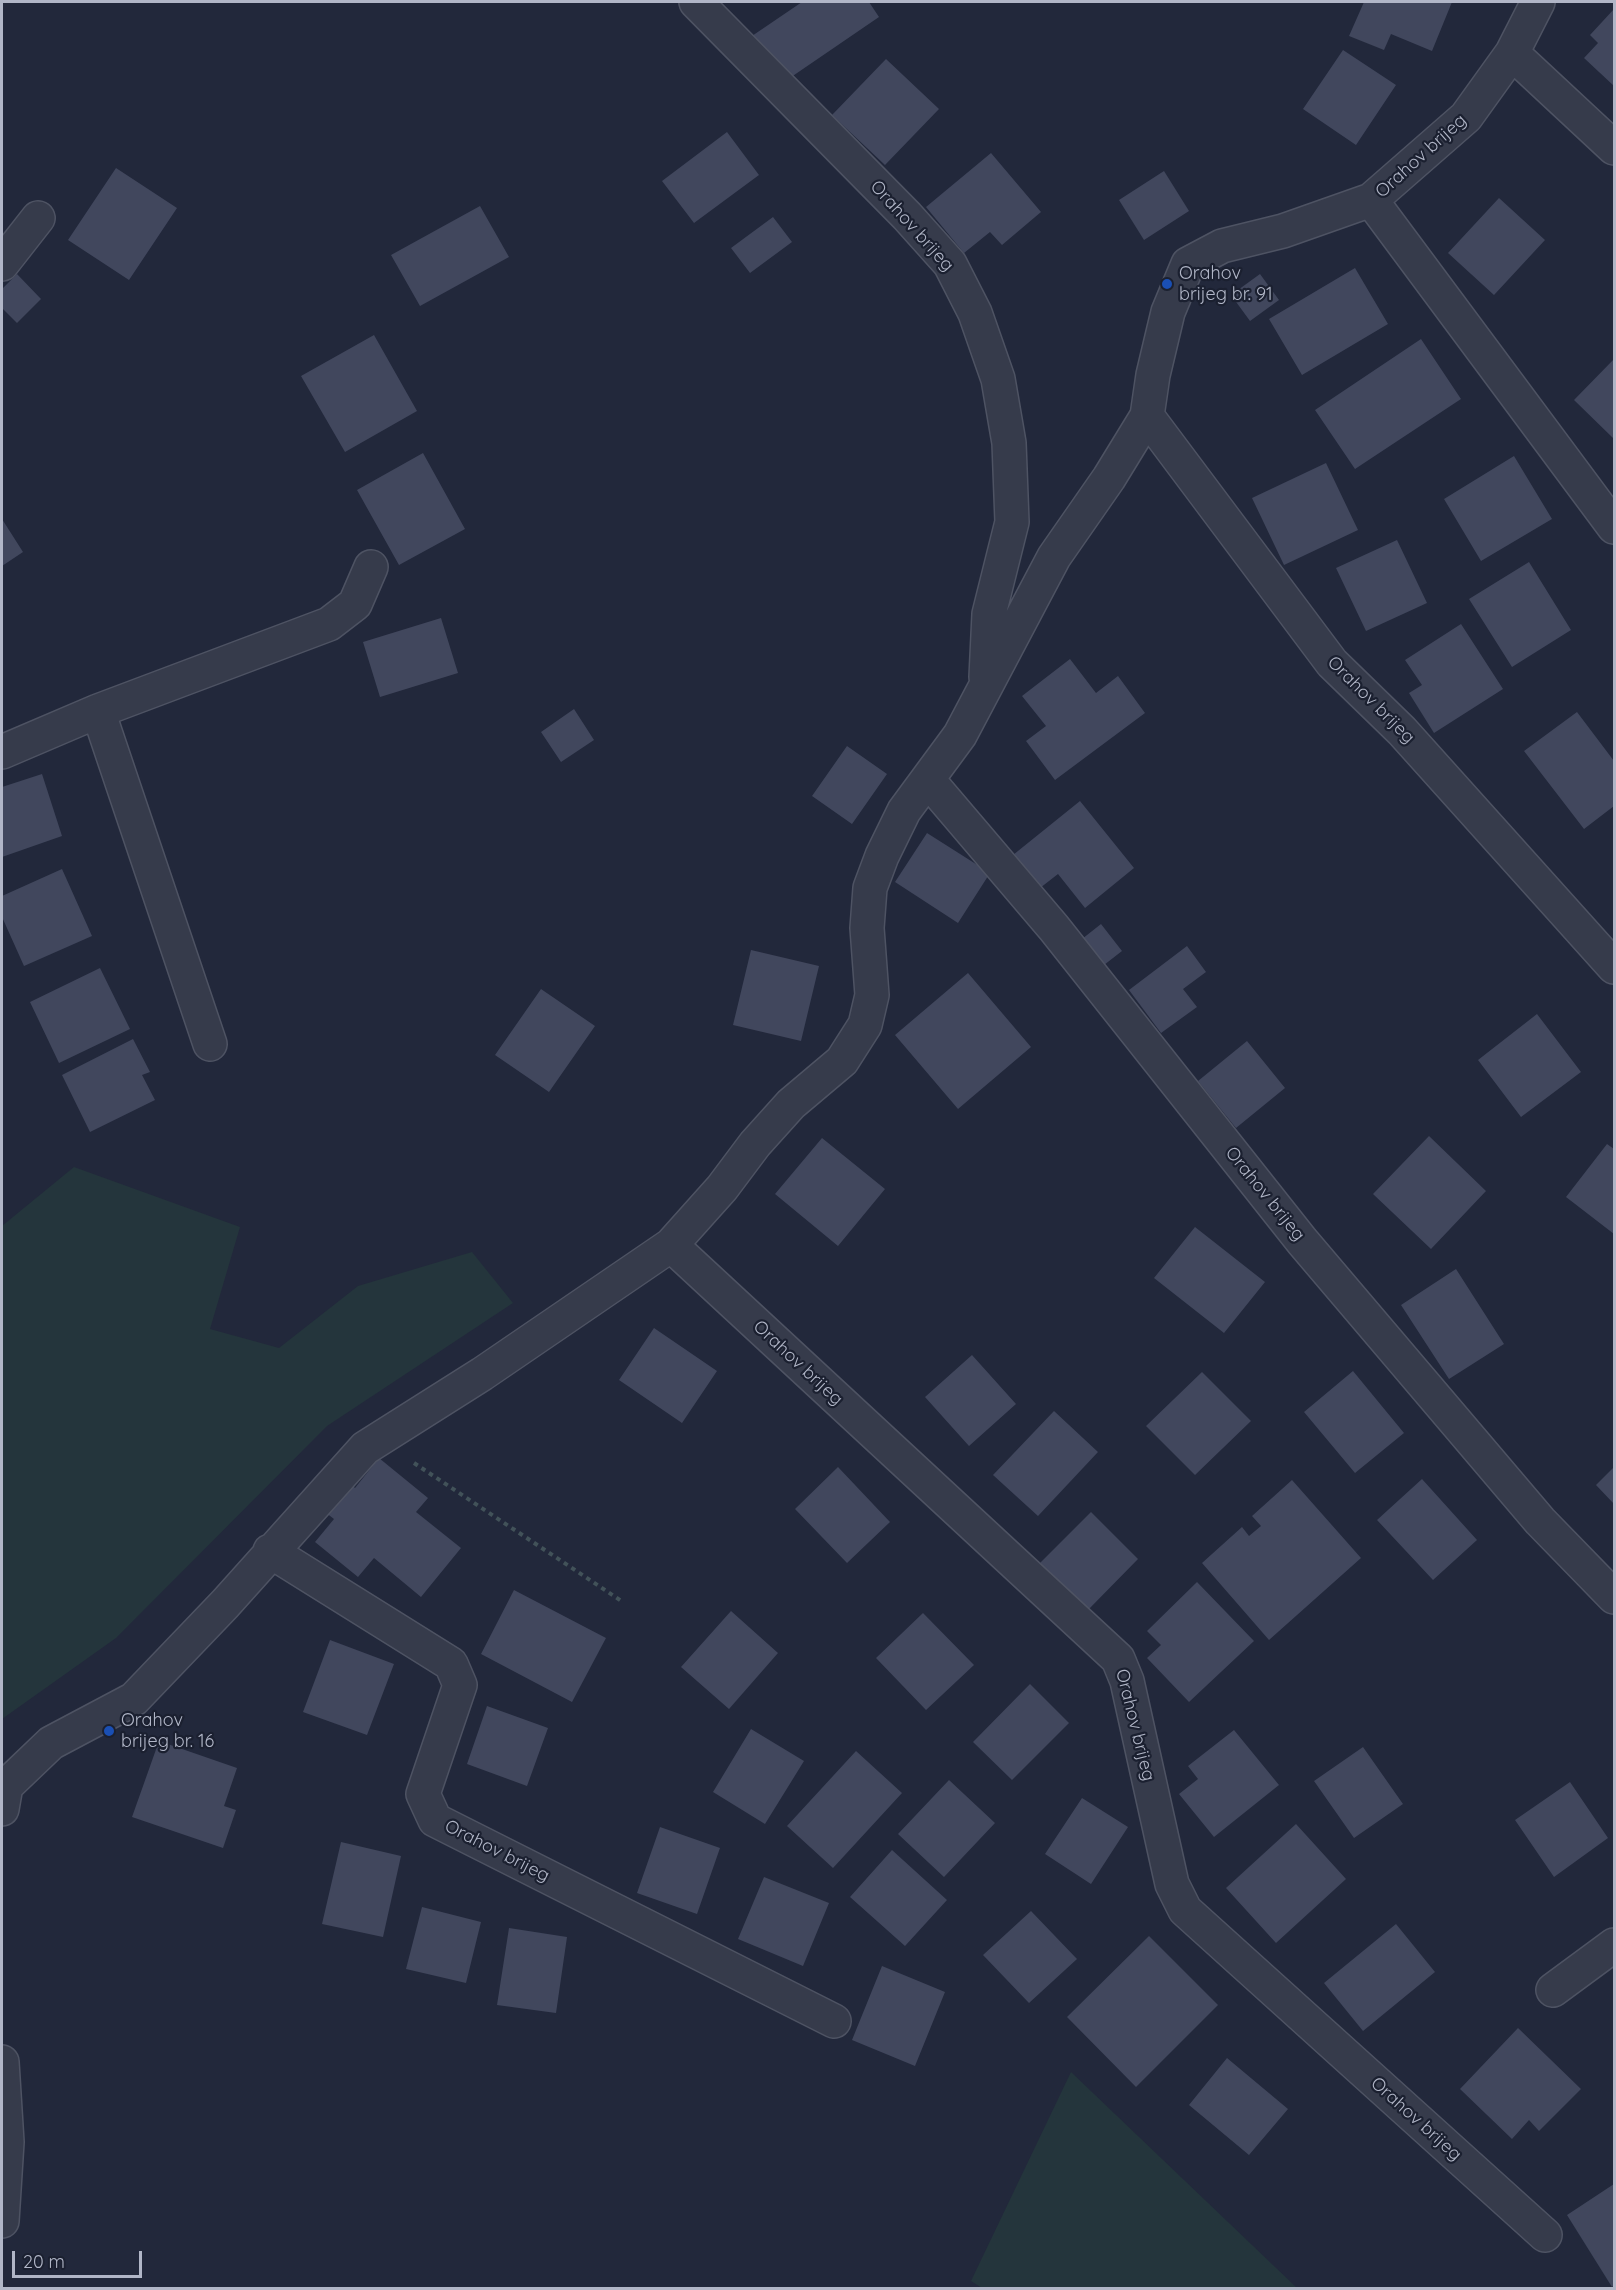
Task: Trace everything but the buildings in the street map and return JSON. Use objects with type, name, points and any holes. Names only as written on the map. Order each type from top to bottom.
[{"type":"street","name":"Orahov brijeg","points":[[696,2],[907,216],[951,264],[975,313],[998,379],[1009,443],[1012,522],[989,614],[986,688]]},
{"type":"street","name":"Orahov brijeg","points":[[2,1809],[6,1786],[51,1743],[134,1698],[225,1604],[270,1551],[365,1448],[482,1374],[671,1245],[722,1188],[755,1144],[791,1104],[843,1061],[865,1025],[872,994],[867,928],[870,888],[882,856],[904,811],[960,735],[1054,557],[1109,478],[1147,416],[1153,375],[1167,312],[1188,264],[1222,246],[1283,231],[1371,200],[1466,117],[1512,53],[1538,2]]},
{"type":"street","points":[[1512,53],[1614,148]]},
{"type":"street","name":"Orahov brijeg","points":[[1371,200],[1614,527]]},
{"type":"street","points":[[2,264],[38,218]]},
{"type":"street","name":"Orahov brijeg","points":[[1147,416],[1332,663],[1402,731],[1614,967]]},
{"type":"street","points":[[2,752],[98,711],[329,624],[356,604],[371,567]]},
{"type":"street","points":[[98,711],[210,1044]]},
{"type":"street","name":"Orahov brijeg","points":[[928,780],[1054,928],[1302,1241],[1540,1521],[1614,1597]]},
{"type":"street","name":"Orahov brijeg","points":[[671,1245],[1118,1659],[1127,1681],[1172,1884],[1185,1910],[1545,2235]]},
{"type":"street","name":"Orahov brijeg","points":[[270,1551],[451,1664],[460,1684],[423,1794],[435,1820],[834,2021]]},
{"type":"street","points":[[1553,1990],[1614,1945]]},
{"type":"street","points":[[2,2062],[7,2142],[2,2221]]},
{"type":"path","points":[[378,1439],[623,1602]]},
{"type":"shaded area","points":[[74,1167],[240,1227],[210,1329],[279,1348],[358,1286],[472,1252],[513,1303],[327,1426],[116,1638],[2,1719],[2,1226]]},
{"type":"shaded area","points":[[1071,2072],[1297,2288],[982,2288],[971,2281]]},
{"type":"place","name":"Orahov brijeg br. 91","points":[[1167,284]]},
{"type":"place","name":"Orahov brijeg br. 16","points":[[109,1731]]}]
